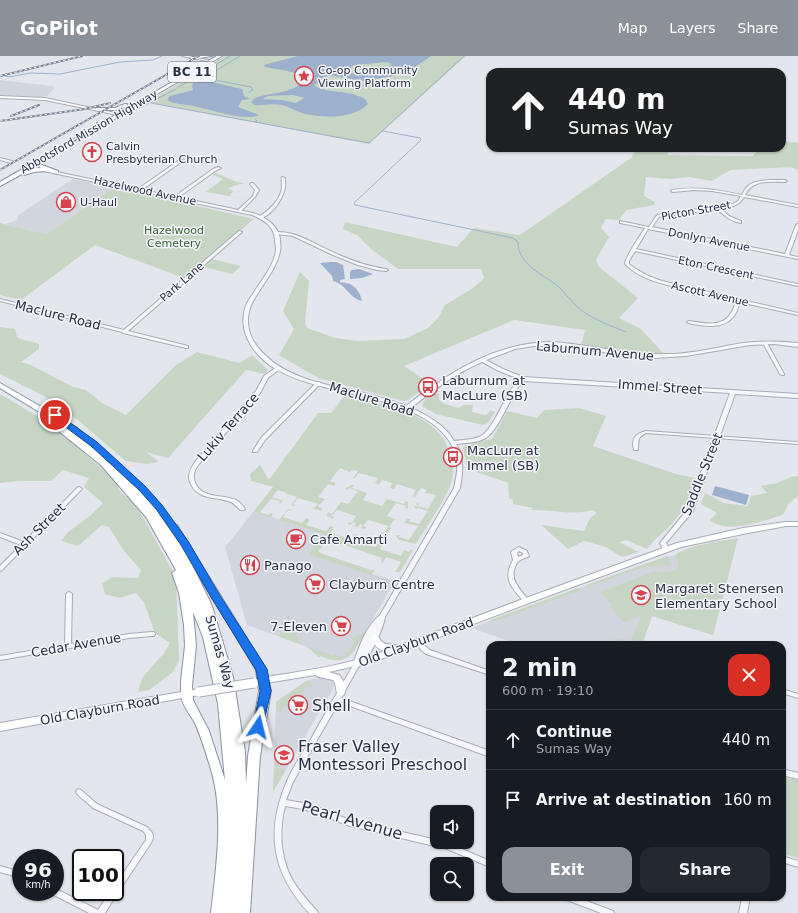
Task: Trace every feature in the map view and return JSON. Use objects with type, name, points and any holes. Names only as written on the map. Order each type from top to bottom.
[{"type":"highway","points":[[192,58],[208,58],[216,56]]},
{"type":"highway","name":"Abbotsford-Mission Highway","points":[[0,184],[98,123],[220,56]]},
{"type":"highway","points":[[192,58],[197,62],[192,68]]},
{"type":"highway","points":[[95,110],[118,108],[161,88],[208,58]]},
{"type":"highway","name":"Abbotsford-Mission Highway","points":[[161,88],[208,58]]},
{"type":"highway","points":[[95,110],[102,116],[98,123]]},
{"type":"highway","name":"Abbotsford-Mission Highway","points":[[29,165],[45,158],[115,114]]},
{"type":"highway","points":[[45,158],[40,164],[41,167],[56,172]]},
{"type":"highway","points":[[0,179],[30,171],[46,170]]},
{"type":"highway","name":"Sumas Way","points":[[0,384],[63,420],[94,444],[124,472],[153,507],[182,552],[209,612],[225,663],[236,717],[242,785],[242,856],[237,913]]},
{"type":"highway","name":"Sumas Way","points":[[0,390],[56,423],[87,447],[117,476],[147,511],[172,550],[193,593],[208,636],[222,690],[229,746],[232,808],[230,880],[226,913]]},
{"type":"highway","points":[[124,472],[142,488],[159,507],[184,543],[216,597],[262,669],[259,682],[265,691],[253,768],[243,913]]},
{"type":"highway","points":[[147,511],[176,569],[185,595],[189,616],[191,646],[186,695],[189,705],[207,740],[221,790],[223,820],[222,872],[218,913]]},
{"type":"main road","points":[[0,97],[30,98],[115,114]]},
{"type":"main road","name":"Old Clayburn Road","points":[[0,727],[357,664],[666,549],[698,540],[743,531],[786,524],[798,524]]},
{"type":"main road","points":[[375,638],[379,646],[383,648],[407,646]]},
{"type":"main road","points":[[311,673],[336,677],[340,682],[340,696]]},
{"type":"street","points":[[183,56],[192,58]]},
{"type":"street","points":[[0,159],[11,162]]},
{"type":"street","points":[[139,190],[182,160]]},
{"type":"street","name":"Hazelwood Avenue","points":[[29,165],[261,217]]},
{"type":"street","points":[[175,198],[219,168]]},
{"type":"street","points":[[283,178],[283,192],[280,198],[266,214],[261,217],[272,224],[277,233],[293,234],[358,264],[374,269],[386,270]]},
{"type":"street","name":"Picton Street","points":[[627,264],[633,250],[656,218],[662,215],[718,208],[738,203],[747,188],[752,184],[785,181]]},
{"type":"street","points":[[239,211],[254,196],[256,190],[252,184]]},
{"type":"street","points":[[673,191],[703,189],[798,206]]},
{"type":"street","points":[[718,208],[728,217],[740,222]]},
{"type":"street","name":"Donlyn Avenue","points":[[621,222],[798,258]]},
{"type":"street","points":[[787,255],[796,234],[798,225]]},
{"type":"street","name":"Park Lane","points":[[124,332],[240,232]]},
{"type":"street","name":"Maclure Road","points":[[277,233],[280,246],[279,253],[275,263],[248,306],[244,322],[248,336],[256,350],[279,368],[319,384],[407,408],[435,423],[456,448],[461,468],[459,481],[452,498],[382,617]]},
{"type":"street","name":"Eton Crescent","points":[[633,250],[798,285]]},
{"type":"street","name":"Ascott Avenue","points":[[627,264],[652,280],[798,314]]},
{"type":"street","name":"Maclure Road","points":[[0,300],[186,347]]},
{"type":"street","points":[[689,322],[705,325],[726,321],[732,316],[738,301]]},
{"type":"street","points":[[765,343],[782,374]]},
{"type":"street","name":"Laburnum Avenue","points":[[407,408],[436,385],[483,360],[508,349],[537,344],[668,356],[704,353],[734,346],[765,343],[798,345]]},
{"type":"street","name":"Immel Street","points":[[483,360],[522,379],[798,396]]},
{"type":"street","name":"Lukiv Terrace","points":[[242,509],[238,504],[230,500],[210,497],[200,492],[193,485],[191,477],[192,472],[197,463],[258,392],[263,380],[279,368]]},
{"type":"street","points":[[453,443],[480,439],[488,434],[516,386],[522,379]]},
{"type":"street","points":[[255,450],[263,439],[319,384]]},
{"type":"street","name":"Saddle Street","points":[[666,549],[663,543],[690,511],[733,392]]},
{"type":"street","points":[[636,449],[635,443],[637,438],[640,434],[646,432],[798,443]]},
{"type":"street","name":"Ash Street","points":[[0,570],[79,489]]},
{"type":"street","points":[[0,535],[25,544]]},
{"type":"street","points":[[516,560],[511,569],[511,580],[526,601]]},
{"type":"street","points":[[68,647],[69,594]]},
{"type":"street","points":[[314,913],[299,897],[292,886],[280,858],[277,831],[278,818],[290,781],[357,664],[366,655],[375,638],[382,617]]},
{"type":"street","points":[[357,664],[359,653],[370,631],[377,620],[382,617]]},
{"type":"street","name":"Cedar Avenue","points":[[0,658],[129,636],[152,634]]},
{"type":"street","points":[[418,642],[428,652],[486,672]]},
{"type":"street","points":[[786,692],[798,696]]},
{"type":"street","points":[[340,696],[486,752]]},
{"type":"street","points":[[786,773],[798,776]]},
{"type":"street","points":[[79,792],[95,806],[145,829],[150,834],[149,841],[124,878]]},
{"type":"street","name":"Pearl Avenue","points":[[282,802],[317,810],[350,823],[448,846],[486,862]]},
{"type":"street","points":[[786,860],[798,864]]},
{"type":"street","points":[[0,868],[12,872]]},
{"type":"street","points":[[64,897],[96,913]]},
{"type":"street","points":[[101,913],[109,901]]},
{"type":"street","points":[[578,901],[610,913]]},
{"type":"street","points":[[743,913],[745,901]]},
{"type":"shaded area","points":[[0,80],[51,86],[55,88],[47,96],[43,97],[0,95]]},
{"type":"shaded area","name":"U-Haul","points":[[73,179],[114,187],[47,234],[5,224],[17,220],[17,216]]},
{"type":"shaded area","name":"Clayburn Centre","points":[[254,511],[323,534],[308,554],[395,581],[353,653],[348,658],[333,660],[321,656],[319,657],[307,647],[247,625],[225,547]]},
{"type":"shaded area","name":"Margaret Stenersen Elementary School","points":[[738,538],[713,635],[652,616],[643,641],[509,641],[471,628],[665,557],[676,555],[697,546]]},
{"type":"shaded area","points":[[322,677],[334,682],[333,689],[273,792],[276,702],[306,681]]},
{"type":"green space","points":[[225,56],[466,56],[369,144],[147,102]]},
{"type":"green space","points":[[786,142],[798,143],[798,170],[791,167],[730,170],[712,181],[690,177],[671,179],[646,177],[644,196],[655,202],[654,205],[626,210],[619,220],[606,219],[601,228],[609,237],[596,260],[599,267],[638,298],[619,318],[641,329],[664,354],[581,345],[585,330],[514,320],[404,366],[430,384],[408,400],[404,401],[318,378],[279,355],[294,329],[283,311],[300,272],[309,281],[305,323],[307,328],[335,338],[358,341],[404,339],[428,328],[438,318],[445,305],[473,288],[484,278],[481,269],[398,269],[371,249],[357,235],[343,229],[345,222],[457,247],[474,228],[520,235],[631,158],[635,152],[669,152],[667,155],[753,156],[756,152],[786,152]]},
{"type":"green space","points":[[213,172],[237,182],[244,183],[228,188],[233,191],[230,196],[245,199],[206,192],[223,179],[211,174]]},
{"type":"green space","name":"Hazelwood Cemetery","points":[[114,187],[254,219],[184,278],[95,245],[21,300],[0,295],[0,223],[47,234]]},
{"type":"green space","name":"Hazelwood Cemetery","points":[[212,259],[241,266],[232,274],[203,267]]},
{"type":"green space","points":[[0,327],[15,329],[17,337],[22,340],[39,344],[39,349],[21,362],[31,365],[73,387],[86,390],[102,403],[126,415],[176,365],[197,352],[240,363],[252,355],[268,370],[265,374],[246,370],[168,458],[146,452],[159,462],[147,464],[126,461],[79,421],[44,396],[0,374]]},
{"type":"green space","points":[[431,393],[439,394],[439,400],[445,404],[458,408],[464,405],[473,405],[472,412],[486,415],[491,410],[495,412],[488,423],[483,425],[436,414],[422,406],[423,402]]},
{"type":"green space","points":[[0,394],[52,425],[115,481],[121,493],[129,498],[140,512],[176,577],[179,660],[173,672],[149,690],[138,692],[142,678],[164,653],[170,643],[155,633],[144,602],[136,593],[119,598],[105,594],[102,584],[112,577],[138,578],[141,570],[124,551],[109,527],[102,525],[78,546],[61,541],[68,532],[90,516],[103,503],[84,487],[89,478],[63,470],[51,481],[19,481],[0,483]]},
{"type":"green space","points":[[345,395],[391,406],[421,419],[433,427],[443,439],[450,453],[453,468],[451,483],[440,506],[416,544],[399,540],[396,536],[400,535],[399,537],[409,540],[418,526],[404,523],[407,519],[410,519],[409,521],[419,524],[428,511],[414,508],[415,506],[420,508],[416,505],[417,503],[419,504],[418,506],[428,509],[436,495],[425,493],[427,490],[421,488],[415,497],[413,496],[416,490],[397,484],[394,489],[390,488],[392,483],[382,480],[379,485],[375,483],[378,478],[359,473],[354,479],[353,478],[358,471],[352,470],[350,472],[340,468],[330,481],[336,483],[334,486],[328,484],[318,497],[325,499],[318,506],[323,509],[321,511],[313,509],[318,504],[298,498],[293,504],[296,505],[291,505],[297,497],[288,494],[285,495],[287,493],[278,490],[272,497],[281,500],[284,499],[280,504],[280,501],[271,499],[260,512],[269,515],[270,513],[273,514],[271,517],[254,511],[273,487],[251,481],[250,474],[260,465],[269,480],[318,413],[331,413]]},
{"type":"green space","points":[[579,408],[606,416],[593,446],[676,474],[695,478],[687,500],[679,515],[647,549],[626,540],[619,542],[639,552],[622,557],[606,547],[584,541],[568,549],[541,525],[584,531],[590,518],[597,513],[592,510],[584,512],[569,512],[531,510],[533,508],[513,504],[513,500],[509,498],[508,483],[467,467],[463,448],[467,444],[492,439],[507,411],[537,418],[544,410]]},
{"type":"green space","points":[[798,476],[798,496],[789,503],[784,513],[780,516],[744,526],[726,526],[717,524],[710,520],[717,513],[701,504],[705,493],[724,503],[747,506],[751,496],[767,493],[761,486],[777,483],[791,477]]},
{"type":"green space","points":[[351,485],[354,485],[352,488],[367,493],[363,500],[382,506],[387,499],[404,504],[406,501],[408,502],[408,509],[405,508],[406,506],[396,503],[387,516],[397,520],[394,520],[389,527],[391,528],[387,534],[389,535],[380,534],[381,532],[384,533],[388,526],[368,520],[363,526],[366,527],[365,529],[361,528],[363,525],[360,524],[358,527],[354,526],[356,523],[353,522],[351,525],[348,524],[349,522],[352,523],[356,516],[337,510],[332,516],[334,517],[333,519],[327,516],[328,512],[332,514],[341,502],[348,504],[358,491],[349,488],[348,490],[345,489]]},
{"type":"green space","points":[[288,509],[292,510],[288,510],[283,517],[302,523],[306,518],[310,520],[306,525],[326,531],[330,526],[334,527],[331,533],[350,539],[354,534],[358,535],[355,541],[375,547],[379,542],[383,543],[380,549],[401,556],[404,550],[409,552],[411,549],[413,550],[400,572],[395,572],[401,562],[386,557],[383,563],[381,562],[382,558],[330,540],[318,551],[371,570],[375,570],[371,575],[393,581],[391,582],[308,554],[323,534],[279,520]]},
{"type":"green space","points":[[738,538],[713,635],[652,616],[643,641],[631,641],[642,614],[626,622],[622,621],[610,606],[612,605],[600,592],[653,572],[673,571],[678,567],[678,561],[675,555],[689,548]]},
{"type":"green space","points":[[668,557],[671,564],[669,566],[644,567],[587,587],[586,585]]},
{"type":"green space","points":[[578,588],[581,590],[493,622],[490,620]]},
{"type":"green space","points":[[286,615],[288,615],[300,644],[278,636],[286,625],[289,624]]},
{"type":"green space","points":[[366,632],[358,646],[349,656],[344,659],[337,660],[321,656],[319,657],[308,647],[334,656],[336,653],[337,657],[346,656],[344,651],[348,652],[355,641],[351,639]]},
{"type":"green space","points":[[618,639],[624,641],[612,641]]},
{"type":"green space","points":[[308,680],[312,684],[312,687],[307,686],[301,695],[298,694],[293,698],[287,707],[284,706],[281,712],[277,711],[276,702]]},
{"type":"green space","points":[[275,757],[279,759],[279,771],[283,768],[286,769],[273,792]]},
{"type":"green space","points":[[786,778],[798,780],[798,858],[786,855]]},
{"type":"water","points":[[298,56],[431,56],[408,72],[399,75],[362,81],[329,75],[319,79],[314,85],[318,88],[358,96],[365,99],[368,104],[362,109],[347,115],[330,117],[305,114],[279,104],[254,105],[251,102],[255,98],[287,91],[302,82],[302,78],[289,71],[263,66]],"holes":[[[387,62],[392,64],[387,68],[353,74],[347,70],[354,65]],[[293,95],[304,98],[296,103],[282,100],[262,99],[269,96]]]},
{"type":"water","points":[[207,81],[242,89],[244,96],[250,99],[242,100],[238,107],[259,115],[254,117],[237,116],[194,106],[177,104],[167,100],[170,96],[193,90],[193,83]]},
{"type":"water","points":[[336,262],[343,265],[345,279],[340,280],[340,282],[355,287],[359,292],[362,301],[354,297],[341,285],[333,281],[332,276],[320,263]]},
{"type":"water","points":[[359,269],[373,274],[362,278],[350,279],[351,270]]},
{"type":"water","points":[[715,486],[749,495],[746,505],[712,495]]},
{"type":"waterway","points":[[5,76],[9,77],[30,73],[60,74],[120,62],[153,60],[162,56]]},
{"type":"waterway","points":[[179,87],[230,56]]},
{"type":"waterway","points":[[240,56],[204,78],[251,87],[253,90],[249,92]]},
{"type":"waterway","points":[[151,103],[369,143],[464,56]]},
{"type":"waterway","points":[[124,116],[176,89]]},
{"type":"waterway","points":[[255,119],[257,121],[255,122]]},
{"type":"waterway","points":[[383,131],[420,138],[421,140],[354,203],[355,205],[513,238],[518,242],[519,250],[527,263],[560,288],[580,310],[599,321],[626,332]]},
{"type":"railway","points":[[0,76],[82,56]]},
{"type":"railway","points":[[0,170],[199,56]]},
{"type":"railway","points":[[0,121],[85,109],[110,103]]},
{"type":"railway","points":[[11,116],[39,105]]},
{"type":"place","name":"Co-op Community Viewing Platform","points":[[304,76]]},
{"type":"place","name":"Calvin Presbyterian Church","points":[[92,152]]},
{"type":"place","name":"U-Haul","points":[[66,202]]},
{"type":"place","name":"Laburnum at MacLure (SB)","points":[[428,387]]},
{"type":"place","name":"MacLure at Immel (SB)","points":[[453,457]]},
{"type":"place","name":"Cafe Amarti","points":[[296,539]]},
{"type":"place","name":"Panago","points":[[250,565]]},
{"type":"place","name":"Clayburn Centre","points":[[315,584]]},
{"type":"place","name":"Margaret Stenersen Elementary School","points":[[641,595]]},
{"type":"place","name":"7-Eleven","points":[[341,626]]},
{"type":"place","name":"Shell","points":[[298,705]]},
{"type":"place","name":"Fraser Valley Montessori Preschool","points":[[284,755]]},
{"type":"route","points":[[55,415],[94,444],[132,478],[159,507],[172,524],[253,657],[262,669],[265,691],[258,727]]}]
